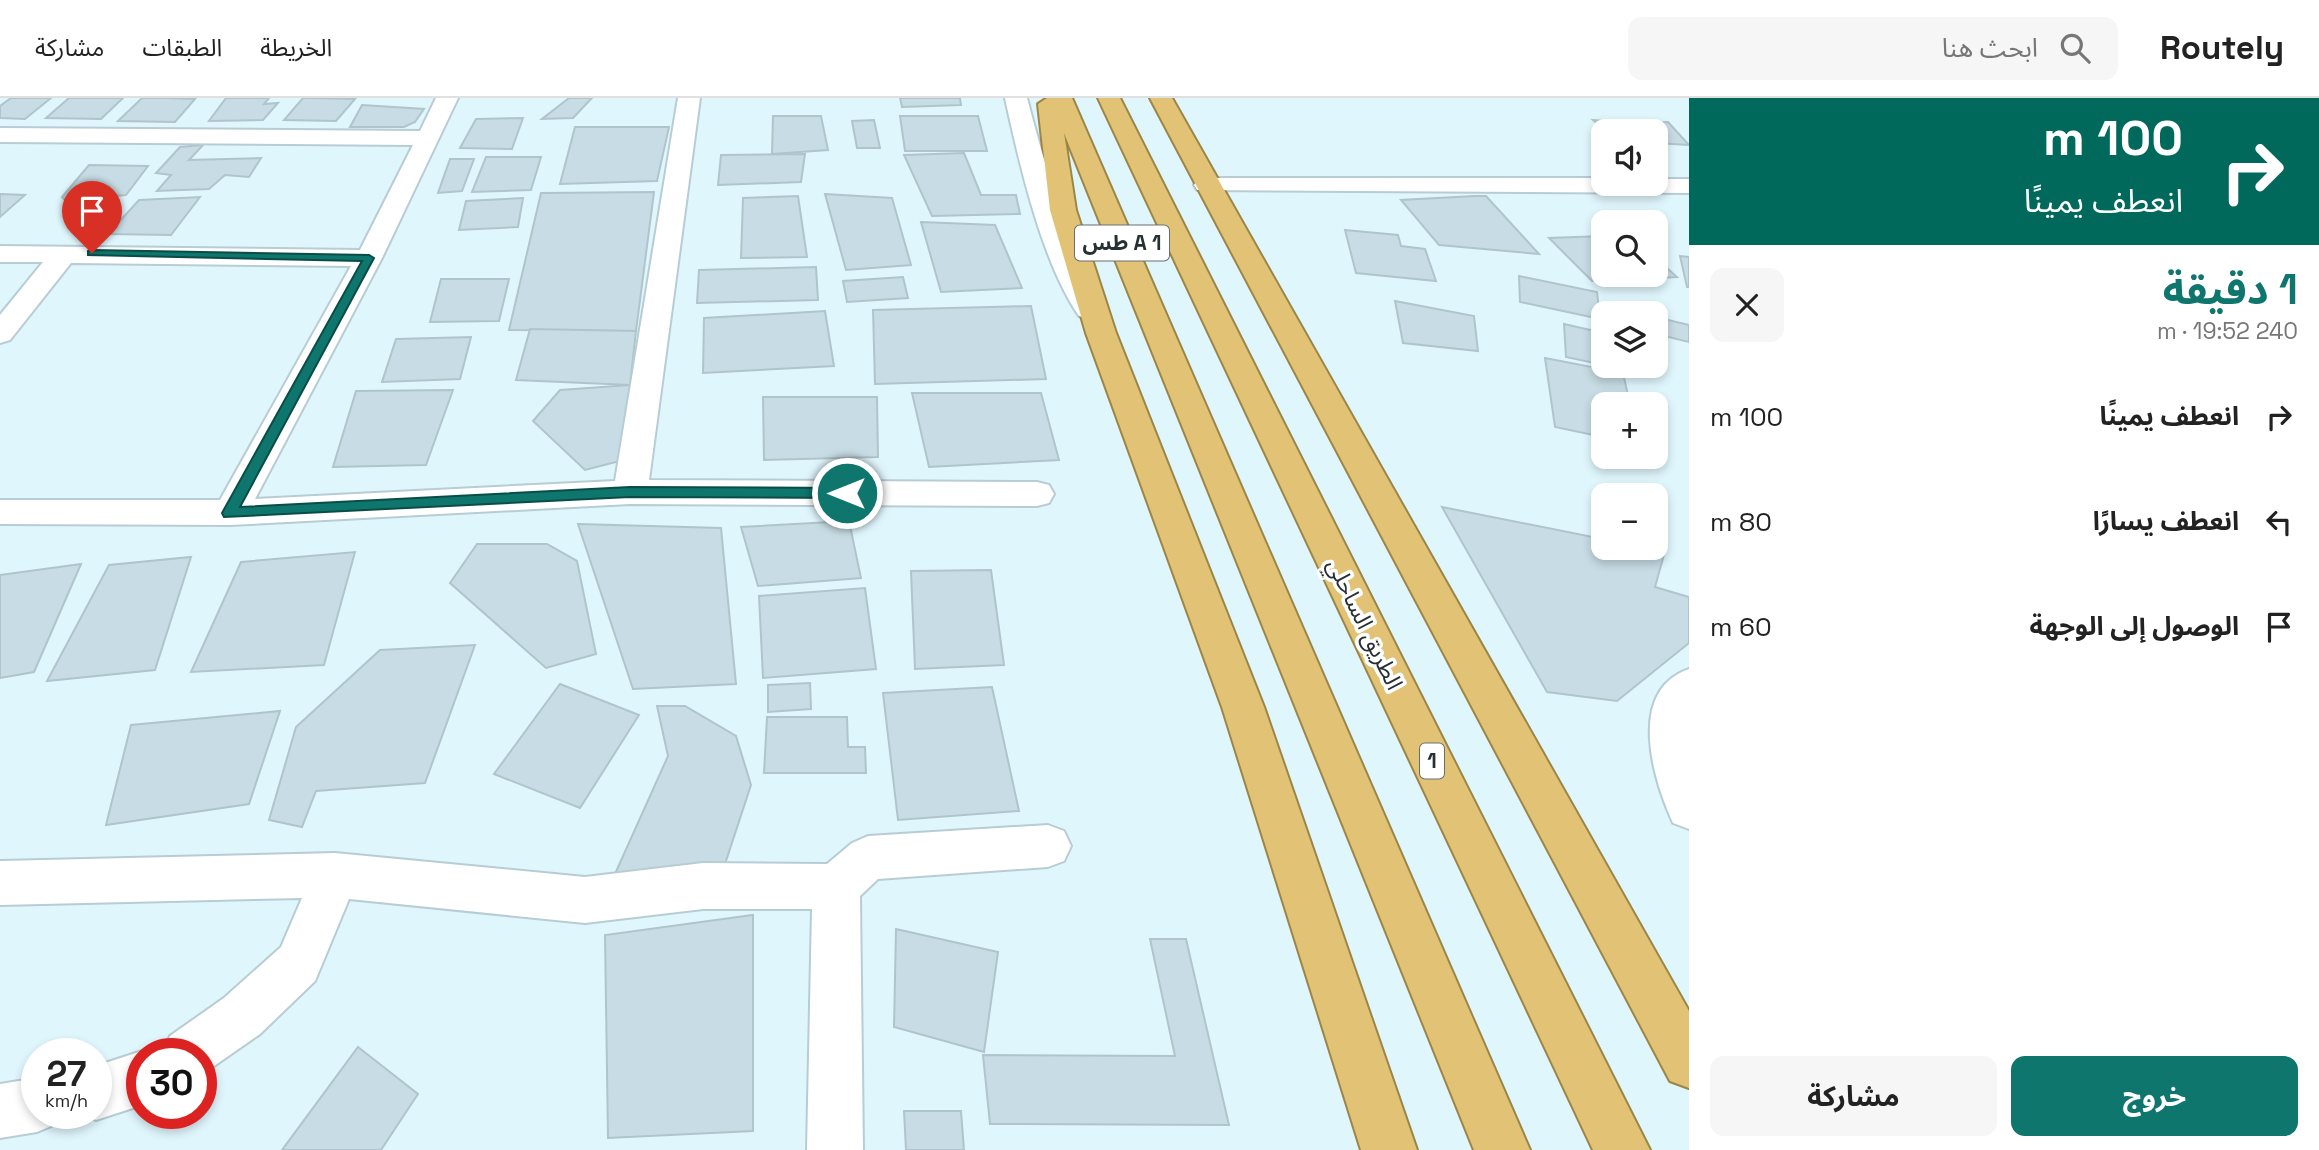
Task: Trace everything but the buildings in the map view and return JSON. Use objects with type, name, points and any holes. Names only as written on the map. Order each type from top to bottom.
[{"type":"highway","points":[[1049,98],[1063,210],[1101,333],[1243,707],[1389,1150]]},
{"type":"highway","name":"طس A 1","points":[[1061,98],[1502,1150]]},
{"type":"highway","name":"الطريق الساحلي","points":[[1109,98],[1622,1150]]},
{"type":"highway","points":[[1161,98],[1206,185],[1689,1062]]},
{"type":"street","points":[[230,513],[369,258],[447,98]]},
{"type":"street","points":[[630,492],[690,98]]},
{"type":"street","points":[[1016,98],[1032,169],[1051,226],[1069,271],[1101,333]]},
{"type":"street","points":[[0,135],[426,138]]},
{"type":"street","points":[[1206,185],[1689,186]]},
{"type":"street","points":[[0,334],[65,253]]},
{"type":"street","points":[[0,254],[369,258]]},
{"type":"street","points":[[0,512],[230,513],[630,492],[1037,494]]},
{"type":"street","points":[[1689,686],[1671,711],[1671,750],[1689,808]]},
{"type":"street","points":[[0,883],[335,875],[585,901],[703,886],[836,887],[868,858],[1048,846]]},
{"type":"street","points":[[211,1038],[242,1016],[298,964],[335,875]]},
{"type":"street","points":[[835,1150],[836,887]]},
{"type":"street","points":[[0,1111],[21,1108]]},
{"type":"route","points":[[92,253],[369,258],[230,513],[630,492],[847,493]]}]
